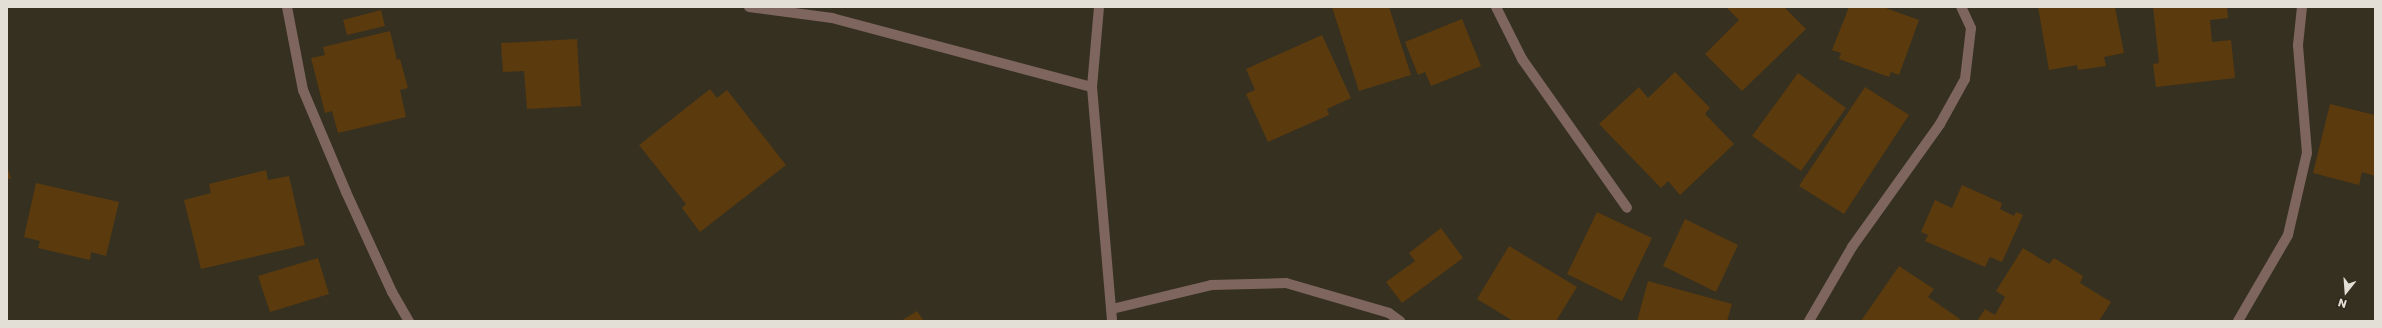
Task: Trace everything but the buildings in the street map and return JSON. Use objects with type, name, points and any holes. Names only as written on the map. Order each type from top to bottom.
[{"type":"street","points":[[287,7],[306,97],[346,192],[392,292],[410,321]]},
{"type":"street","points":[[749,7],[832,18],[1092,87]]},
{"type":"street","points":[[1098,7],[1092,87],[1112,321]]},
{"type":"street","points":[[1496,7],[1522,59],[1627,208]]},
{"type":"street","points":[[1809,321],[1852,247],[1940,124],[1965,79],[1971,28],[1961,7]]},
{"type":"street","points":[[2238,321],[2288,235],[2307,153],[2298,45],[2302,7]]},
{"type":"street","points":[[1112,309],[1211,285],[1286,283],[1389,313],[1400,321]]}]
